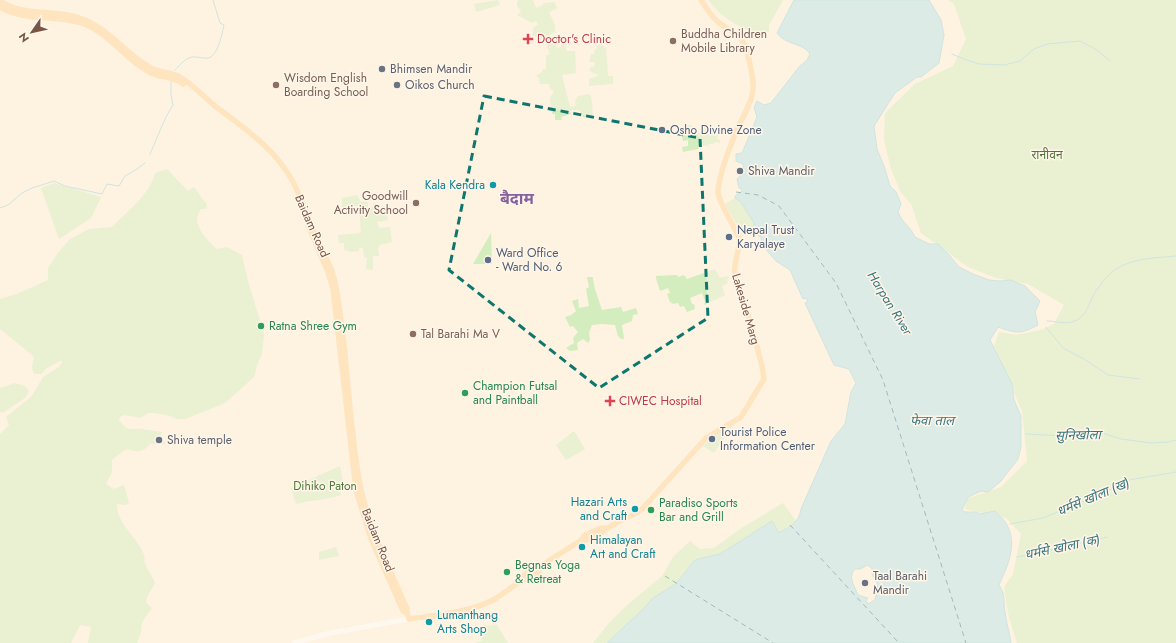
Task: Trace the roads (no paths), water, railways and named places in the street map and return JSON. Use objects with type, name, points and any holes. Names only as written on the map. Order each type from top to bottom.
[{"type":"main road","name":"Lakeside Marg","points":[[408,616],[458,612],[496,598],[519,582],[534,576],[538,573],[542,565],[580,541],[593,538],[607,528],[638,512],[648,503],[706,438],[741,417],[764,379],[753,331],[735,274],[734,265],[739,240],[734,226],[718,195],[720,178],[733,140],[753,92],[753,83],[744,43],[739,36],[711,15],[701,0]]},
{"type":"main road","name":"Baidam Road","points":[[0,1],[10,7],[20,10],[47,12],[77,17],[98,27],[152,69],[181,78],[248,130],[275,157],[293,181],[332,271],[336,284],[358,472],[364,504],[375,536],[407,609],[408,616]]},
{"type":"main road","name":"Baidam Road","points":[[0,7],[20,16],[70,20],[91,27],[150,72],[174,78],[180,82],[212,108],[246,132],[281,169],[290,183],[330,276],[356,490],[371,538],[403,610],[408,616]]},
{"type":"main road","points":[[294,643],[330,633],[408,616]]},
{"type":"water","name":"फेवा ताल","points":[[794,0],[929,0],[941,20],[944,35],[939,63],[921,77],[917,77],[895,93],[874,126],[877,149],[890,186],[896,192],[901,204],[898,212],[915,237],[929,244],[938,244],[959,267],[989,280],[1011,280],[1025,286],[1040,301],[1035,312],[1038,325],[1019,332],[998,327],[990,340],[1012,384],[1014,400],[1021,416],[1021,447],[1018,459],[1001,481],[988,492],[981,491],[968,497],[962,510],[965,512],[977,512],[980,514],[995,511],[1005,521],[1010,533],[1012,540],[1010,556],[999,585],[1003,595],[1011,643],[607,643],[653,598],[674,585],[693,562],[698,559],[720,554],[772,521],[779,533],[793,524],[800,514],[831,441],[845,424],[851,392],[856,383],[849,369],[834,365],[805,303],[808,302],[806,298],[803,299],[790,270],[776,261],[762,245],[761,237],[753,233],[754,223],[741,202],[735,198],[735,196],[742,191],[742,189],[739,188],[737,179],[744,172],[743,164],[736,161],[736,154],[742,153],[757,117],[754,108],[757,101],[764,105],[771,103],[799,67],[807,60],[810,54],[807,50],[780,37],[777,33]],"holes":[[[868,565],[874,571],[872,574],[878,585],[875,600],[868,604],[866,600],[868,598],[858,595],[852,582],[852,576],[855,569],[860,569]]]},
{"type":"waterway","points":[[175,70],[187,59],[191,57],[208,58],[217,49],[224,25],[220,23],[213,0]]},
{"type":"waterway","points":[[952,54],[979,64],[1004,65],[1020,61],[1034,49],[1047,44],[1080,41],[1097,50],[1110,61]]},
{"type":"waterway","points":[[150,154],[163,123],[173,105],[171,82]]},
{"type":"waterway","points":[[0,208],[8,205],[22,193],[54,181],[65,186],[102,194],[107,184],[119,186],[125,176],[145,163]]},
{"type":"waterway","points":[[1047,321],[1069,323],[1080,318],[1084,315],[1094,294],[1104,280],[1113,271],[1123,265],[1145,259],[1176,256]]},
{"type":"waterway","points":[[1046,327],[1063,348],[1084,359],[1108,375],[1140,379]]},
{"type":"waterway","name":"सुनिखोला","points":[[1026,434],[1064,436],[1081,433],[1102,433],[1121,439],[1151,443],[1176,440]]},
{"type":"waterway","name":"धर्मसे खोला (ख)","points":[[1010,524],[1043,518],[1101,494],[1129,480],[1176,472]]},
{"type":"waterway","name":"धर्मसे खोला (क)","points":[[1017,557],[1108,537]]},
{"type":"place","name":"Doctor's Clinic","points":[[528,39]]},
{"type":"place","name":"Buddha Children Mobile Library","points":[[673,41]]},
{"type":"place","name":"Bhimsen Mandir","points":[[382,69]]},
{"type":"place","name":"Wisdom English Boarding School","points":[[276,85]]},
{"type":"place","name":"Oikos Church","points":[[397,85]]},
{"type":"place","name":"Osho Divine Zone","points":[[662,130]]},
{"type":"place","name":"Shiva Mandir","points":[[740,171]]},
{"type":"place","name":"Kala Kendra","points":[[493,185]]},
{"type":"place","name":"Goodwill Activity School","points":[[416,203]]},
{"type":"place","name":"Nepal Trust Karyalaye","points":[[729,237]]},
{"type":"place","name":"Ward Office - Ward No. 6","points":[[488,260]]},
{"type":"place","name":"Ratna Shree Gym","points":[[261,326]]},
{"type":"place","name":"Tal Barahi Ma V","points":[[413,334]]},
{"type":"place","name":"Champion Futsal and Paintball","points":[[465,393]]},
{"type":"place","name":"CIWEC Hospital","points":[[610,401]]},
{"type":"place","name":"Tourist Police Information Center","points":[[712,439]]},
{"type":"place","name":"Shiva temple","points":[[159,440]]},
{"type":"place","name":"Hazari Arts and Craft","points":[[635,509]]},
{"type":"place","name":"Paradiso Sports Bar and Grill","points":[[651,510]]},
{"type":"place","name":"Himalayan Art and Craft","points":[[582,547]]},
{"type":"place","name":"Begnas Yoga & Retreat","points":[[507,572]]},
{"type":"place","name":"Taal Barahi Mandir","points":[[865,583]]},
{"type":"place","name":"Lumanthang Arts Shop","points":[[429,622]]},
{"type":"district","name":"बैदाम","points":[[517,198]]},
{"type":"park label","name":"रानीवन","points":[[1047,155]]},
{"type":"park label","name":"Dihiko Paton","points":[[325,486]]},
{"type":"water label","name":"Harpan River","points":[[890,303]]}]
